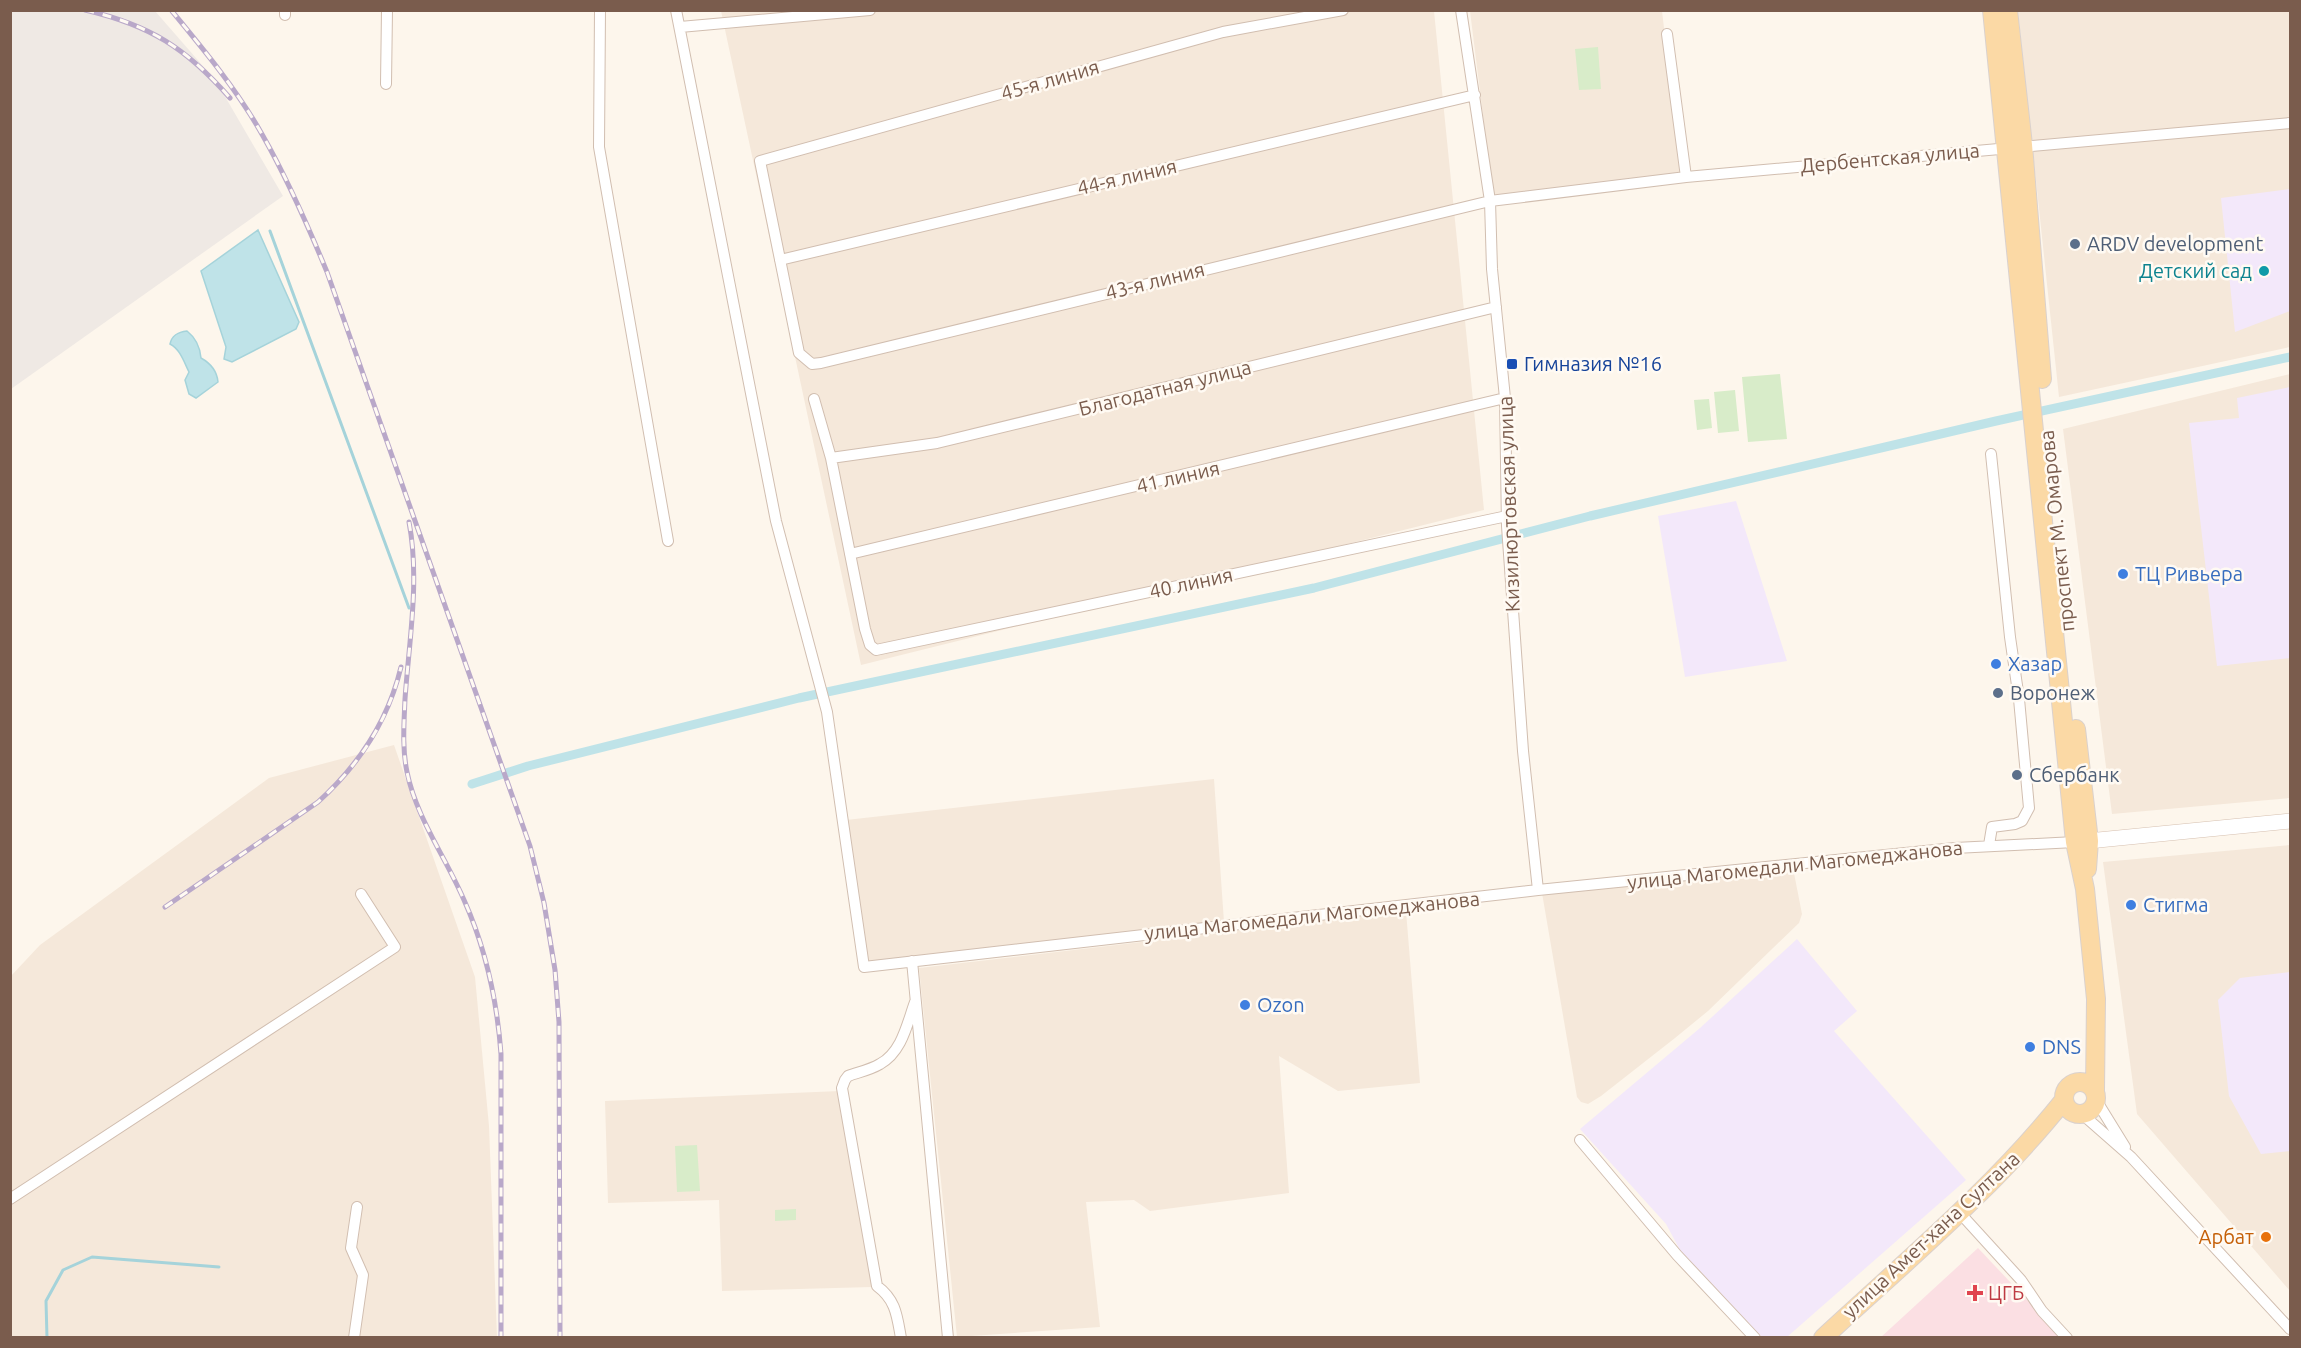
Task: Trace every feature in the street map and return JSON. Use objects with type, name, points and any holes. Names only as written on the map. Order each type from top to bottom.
[{"type":"main road","name":"проспект М. Омарова","points":[[1992,10],[2015,146]]},
{"type":"main road","name":"проспект М. Омарова","points":[[2008,10],[2015,146],[2097,1013],[2096,1096]]},
{"type":"main road","points":[[2082,842],[2290,821]]},
{"type":"main road","points":[[2073,1083],[2090,1084],[2096,1096],[2094,1106],[2074,1109],[2066,1090],[2073,1083],[2095,1041]]},
{"type":"main road","name":"улица Амет-хана Султана","points":[[1823,1338],[1959,1212],[2039,1132],[2074,1109]]},
{"type":"street","points":[[386,84],[387,10]]},
{"type":"street","points":[[600,10],[599,147],[668,541]]},
{"type":"street","points":[[676,10],[680,27],[870,10]]},
{"type":"street","name":"45-я линия","points":[[780,260],[760,161],[1224,32],[1343,10]]},
{"type":"street","name":"Кизилюртовская улица","points":[[1461,10],[1490,201],[1492,269],[1505,398],[1507,521],[1523,751],[1538,890]]},
{"type":"street","name":"улица Магомедали Магомеджановa","points":[[680,27],[776,521],[827,712],[864,967],[1538,890],[1989,845],[2082,842]]},
{"type":"street","points":[[1667,34],[1686,177]]},
{"type":"street","name":"44-я линия","points":[[780,260],[1475,95]]},
{"type":"street","name":"Дербентская улица","points":[[1490,201],[1686,177],[2290,123]]},
{"type":"street","name":"43-я линия","points":[[780,260],[799,353],[812,364],[1490,201]]},
{"type":"street","name":"Благодатная улица","points":[[831,458],[937,443],[1496,307]]},
{"type":"street","name":"41 линия","points":[[850,554],[1505,398]]},
{"type":"street","points":[[814,399],[831,458],[850,554]]},
{"type":"street","points":[[1989,845],[1992,827],[2022,821],[2029,808],[1991,454]]},
{"type":"street","name":"40 линия","points":[[850,554],[867,637],[870,645],[876,650],[1507,521]]},
{"type":"street","points":[[10,1199],[395,947],[362,894]]},
{"type":"street","points":[[912,961],[948,1338]]},
{"type":"street","points":[[901,1338],[896,1307],[890,1297],[878,1286],[842,1088],[848,1076],[879,1065],[890,1058],[898,1047],[915,1002]]},
{"type":"street","points":[[2096,1096],[2131,1158]]},
{"type":"street","points":[[2074,1109],[2131,1158],[2290,1329]]},
{"type":"street","points":[[1580,1140],[1677,1255],[1755,1338]]},
{"type":"street","points":[[354,1338],[363,1275],[351,1248],[357,1207]]},
{"type":"street","points":[[1959,1212],[2021,1280],[2042,1311],[2067,1338]]},
{"type":"shaded area","points":[[11,10],[155,11],[216,81],[283,196],[11,389]]},
{"type":"shaded area","points":[[721,11],[1434,11],[1484,510],[861,665]]},
{"type":"shaded area","points":[[1470,11],[1662,11],[1681,173],[1493,196]]},
{"type":"shaded area","points":[[2018,11],[2290,11],[2290,347],[2059,397]]},
{"type":"shaded area","points":[[2290,189],[2290,311],[2235,332],[2221,198]]},
{"type":"shaded area","points":[[2290,374],[2290,798],[2112,814],[2063,429]]},
{"type":"shaded area","points":[[2290,387],[2290,658],[2217,666],[2189,423],[2239,418],[2237,398]]},
{"type":"shaded area","points":[[1736,501],[1787,661],[1685,677],[1658,516]]},
{"type":"shaded area","points":[[394,745],[475,977],[489,1126],[497,1337],[11,1337],[10,977],[40,945],[269,778]]},
{"type":"shaded area","points":[[1214,779],[1224,922],[864,963],[846,820]]},
{"type":"shaded area","points":[[2290,845],[2290,1291],[2137,1114],[2103,862]]},
{"type":"shaded area","points":[[1793,868],[1802,914],[1799,923],[1708,1011],[1601,1096],[1588,1104],[1581,1102],[1577,1097],[1542,893]]},
{"type":"shaded area","points":[[1406,911],[1420,1083],[1338,1091],[1279,1056],[1289,1193],[1150,1211],[1134,1200],[1086,1202],[1100,1327],[957,1337],[919,968]]},
{"type":"shaded area","points":[[1797,939],[1857,1011],[1834,1031],[1966,1180],[1787,1337],[1762,1337],[1680,1250],[1666,1224],[1580,1129],[1700,1028]]},
{"type":"shaded area","points":[[2290,972],[2290,1151],[2261,1154],[2229,1096],[2218,1000],[2240,978]]},
{"type":"shaded area","points":[[840,1091],[872,1287],[722,1291],[719,1200],[608,1203],[605,1101]]},
{"type":"shaded area","name":"ЦГБ","points":[[1978,1248],[2062,1337],[1880,1338]]},
{"type":"green space","points":[[1598,47],[1601,89],[1579,90],[1575,49]]},
{"type":"green space","points":[[1780,374],[1787,439],[1748,442],[1742,377]]},
{"type":"green space","points":[[1735,390],[1739,431],[1718,433],[1714,392]]},
{"type":"green space","points":[[1709,399],[1712,428],[1697,430],[1694,400]]},
{"type":"green space","points":[[697,1145],[700,1191],[677,1192],[675,1146]]},
{"type":"green space","points":[[796,1209],[796,1220],[775,1221],[775,1210]]},
{"type":"water","points":[[258,230],[299,322],[296,329],[232,362],[224,359],[226,347],[201,271]]},
{"type":"water","points":[[187,331],[197,343],[201,358],[215,371],[218,382],[196,398],[189,394],[185,380],[189,372],[176,349],[170,344],[172,338]]},
{"type":"waterway","points":[[270,231],[409,608]]},
{"type":"waterway","points":[[472,784],[528,766],[799,698],[1314,588],[1590,516],[1996,421],[2290,357]]},
{"type":"waterway","points":[[47,1338],[46,1301],[63,1270],[92,1257],[219,1267]]},
{"type":"railway","points":[[85,10],[129,23],[165,41],[198,65],[230,98]]},
{"type":"railway","points":[[171,10],[220,71],[253,119],[281,169],[327,272],[530,846],[544,903],[555,970],[559,1022],[560,1338]]},
{"type":"railway","points":[[409,522],[414,588],[404,717],[405,763],[417,805],[472,918],[489,975],[499,1034],[501,1054],[501,1338]]},
{"type":"railway","points":[[165,907],[318,802],[333,788],[359,757],[380,723],[401,667]]},
{"type":"place","name":"ARDV development","points":[[2075,244]]},
{"type":"place","name":"Детский сад","points":[[2264,271]]},
{"type":"place","name":"Гимназия №16","points":[[1512,364]]},
{"type":"place","name":"ТЦ Ривьера","points":[[2123,574]]},
{"type":"place","name":"Хазар","points":[[1996,664]]},
{"type":"place","name":"Воронеж","points":[[1998,693]]},
{"type":"place","name":"Сбербанк","points":[[2017,775]]},
{"type":"place","name":"Стигма","points":[[2131,905]]},
{"type":"place","name":"Ozon","points":[[1245,1005]]},
{"type":"place","name":"DNS","points":[[2030,1047]]},
{"type":"place","name":"Арбат","points":[[2266,1237]]},
{"type":"place","name":"ЦГБ","points":[[1975,1293]]}]
